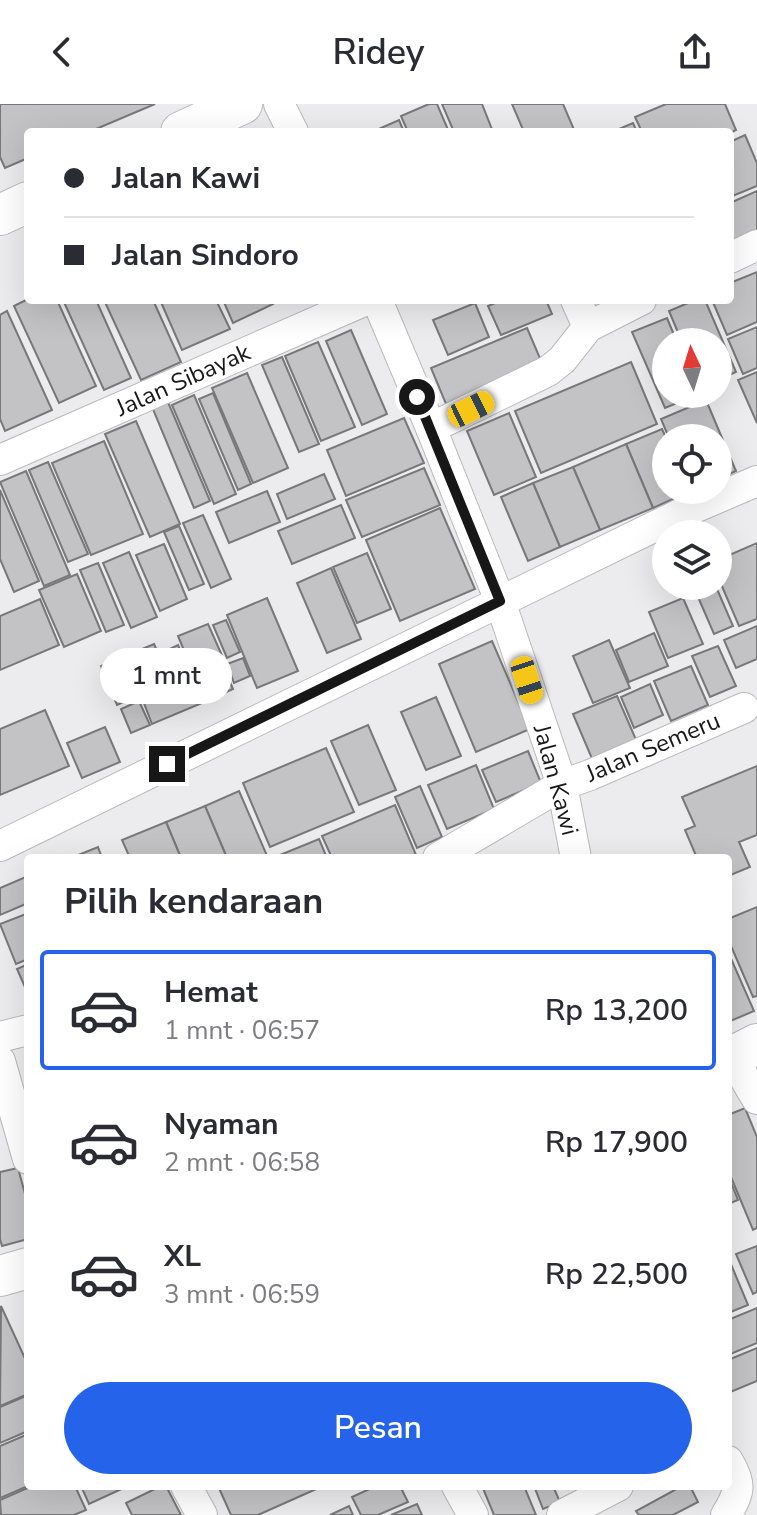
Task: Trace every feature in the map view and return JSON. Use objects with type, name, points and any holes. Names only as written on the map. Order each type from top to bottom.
[{"type":"main road","points":[[188,128],[227,107]]},
{"type":"main road","points":[[0,215],[24,204]]},
{"type":"main road","points":[[0,1276],[24,1269]]},
{"type":"street","points":[[279,104],[291,128]]},
{"type":"street","points":[[734,256],[757,245]]},
{"type":"street","name":"Jalan Sibayak","points":[[0,460],[357,304]]},
{"type":"street","name":"Jalan Kawi","points":[[379,304],[500,601],[562,785],[575,854]]},
{"type":"street","points":[[431,428],[548,371],[562,360],[582,314],[624,304]]},
{"type":"street","points":[[0,846],[680,514],[757,481]]},
{"type":"street","name":"Jalan Semeru","points":[[445,854],[562,785],[744,708]]},
{"type":"street","points":[[0,1037],[24,1031]]},
{"type":"street","points":[[739,1053],[757,1099]]},
{"type":"street","points":[[0,1061],[24,1142]]},
{"type":"street","points":[[726,1515],[737,1498],[739,1487],[732,1470]]},
{"type":"street","points":[[188,1490],[202,1515]]},
{"type":"street","points":[[459,1490],[473,1515]]},
{"type":"street","points":[[562,1515],[610,1490]]},
{"type":"building","points":[[0,104],[155,104],[98,128],[24,128],[24,160],[5,168],[0,157]]},
{"type":"building","points":[[429,104],[437,104],[447,128],[406,128],[401,116]]},
{"type":"building","points":[[442,104],[482,104],[491,128],[452,128]]},
{"type":"building","points":[[512,104],[563,104],[573,128],[522,128]]},
{"type":"building","points":[[666,104],[725,104],[736,130],[640,128],[635,117]]},
{"type":"building","points":[[399,120],[402,128],[381,128]]},
{"type":"building","points":[[745,135],[757,163],[757,186],[734,195],[734,140]]},
{"type":"building","points":[[757,191],[757,236],[734,245],[734,201]]},
{"type":"building","points":[[757,272],[757,322],[732,333],[732,328],[724,328],[714,304],[734,304],[734,281]]},
{"type":"building","points":[[24,301],[24,304],[59,304],[96,386],[59,403],[14,306]]},
{"type":"building","points":[[65,304],[98,304],[131,378],[104,390]]},
{"type":"building","points":[[106,304],[155,304],[181,362],[141,380]]},
{"type":"building","points":[[162,304],[218,304],[230,329],[182,350]]},
{"type":"building","points":[[225,304],[273,304],[233,323]]},
{"type":"building","points":[[475,304],[489,337],[448,355],[433,320]]},
{"type":"building","points":[[548,304],[552,314],[501,335],[488,306]]},
{"type":"building","points":[[686,304],[707,304],[717,328],[676,328],[669,311]]},
{"type":"building","points":[[7,311],[52,410],[5,431],[0,419],[0,315]]},
{"type":"building","points":[[667,318],[671,328],[652,328],[652,378],[632,332]]},
{"type":"building","points":[[757,327],[757,368],[743,374],[732,348],[732,337]]},
{"type":"building","points":[[527,328],[542,363],[446,404],[431,368]]},
{"type":"building","points":[[351,330],[387,414],[362,425],[326,341]]},
{"type":"building","points":[[318,342],[355,427],[321,441],[285,356]]},
{"type":"building","points":[[282,357],[319,444],[299,452],[262,365]]},
{"type":"building","points":[[631,362],[657,424],[541,473],[515,411]]},
{"type":"building","points":[[757,372],[757,423],[738,380]]},
{"type":"building","points":[[247,373],[288,468],[253,483],[212,388]]},
{"type":"building","points":[[213,393],[251,484],[238,490],[199,399]]},
{"type":"building","points":[[165,395],[210,501],[194,508],[150,402]]},
{"type":"building","points":[[194,395],[236,494],[214,504],[172,405]]},
{"type":"building","points":[[687,408],[709,408],[716,424],[663,424],[661,419]]},
{"type":"building","points":[[509,413],[536,477],[494,495],[467,431]]},
{"type":"building","points":[[404,418],[424,463],[346,496],[327,450]]},
{"type":"building","points":[[136,421],[180,524],[150,537],[105,434]]},
{"type":"building","points":[[652,433],[652,504],[662,504],[653,508],[626,444]]},
{"type":"building","points":[[104,441],[143,534],[91,555],[52,463]]},
{"type":"building","points":[[626,444],[653,508],[600,530],[573,467]]},
{"type":"building","points":[[48,462],[88,554],[68,562],[29,470]]},
{"type":"building","points":[[573,467],[600,530],[560,547],[533,483]]},
{"type":"building","points":[[424,468],[440,505],[362,537],[346,500]]},
{"type":"building","points":[[26,471],[70,575],[44,586],[0,482]]},
{"type":"building","points":[[324,474],[335,499],[287,519],[277,494]]},
{"type":"building","points":[[533,483],[560,547],[528,561],[501,497]]},
{"type":"building","points":[[0,490],[39,581],[14,592],[0,559]]},
{"type":"building","points":[[267,491],[280,522],[229,543],[216,512]]},
{"type":"building","points":[[341,505],[355,538],[292,564],[278,531]]},
{"type":"building","points":[[440,508],[475,589],[400,621],[366,540]]},
{"type":"building","points":[[203,515],[231,579],[211,588],[183,523]]},
{"type":"building","points":[[179,526],[204,584],[189,590],[164,532]]},
{"type":"building","points":[[757,543],[757,619],[739,626],[728,600],[732,600],[732,554]]},
{"type":"building","points":[[164,544],[187,599],[160,611],[136,555]]},
{"type":"building","points":[[129,552],[157,617],[131,628],[103,563]]},
{"type":"building","points":[[367,553],[391,609],[357,623],[333,567]]},
{"type":"building","points":[[98,563],[124,625],[106,632],[80,570]]},
{"type":"building","points":[[331,568],[361,639],[327,653],[297,583]]},
{"type":"building","points":[[77,574],[101,631],[64,647],[39,590]]},
{"type":"building","points":[[267,598],[298,671],[257,688],[227,615]]},
{"type":"building","points":[[40,599],[59,645],[0,670],[0,616]]},
{"type":"building","points":[[684,600],[703,644],[668,658],[649,612]]},
{"type":"building","points":[[699,600],[722,600],[733,626],[714,634]]},
{"type":"building","points":[[226,620],[240,652],[227,658],[213,625]]},
{"type":"building","points":[[208,624],[224,660],[193,672],[178,636]]},
{"type":"building","points":[[757,626],[757,659],[736,668],[724,640]]},
{"type":"building","points":[[654,633],[668,666],[629,682],[616,650]]},
{"type":"building","points":[[609,640],[630,688],[593,703],[573,656]]},
{"type":"building","points":[[492,641],[530,729],[476,752],[439,664]]},
{"type":"building","points":[[154,644],[171,682],[117,705],[101,666]]},
{"type":"building","points":[[178,645],[190,674],[173,681],[161,653]]},
{"type":"building","points":[[718,646],[736,686],[710,697],[692,656]]},
{"type":"building","points":[[243,658],[250,676],[234,683],[227,664]]},
{"type":"building","points":[[223,666],[233,689],[207,701],[196,676]]},
{"type":"building","points":[[691,666],[708,705],[671,721],[654,681]]},
{"type":"building","points":[[191,678],[202,703],[152,724],[142,698]]},
{"type":"building","points":[[650,684],[663,715],[634,728],[621,697]]},
{"type":"building","points":[[617,696],[637,742],[593,761],[573,714]]},
{"type":"building","points":[[436,697],[461,756],[426,770],[401,712]]},
{"type":"building","points":[[139,701],[150,725],[131,733],[121,709]]},
{"type":"building","points":[[45,710],[69,766],[0,795],[0,729]]},
{"type":"building","points":[[368,725],[396,790],[359,805],[331,741]]},
{"type":"building","points":[[105,727],[120,762],[82,778],[67,743]]},
{"type":"building","points":[[326,748],[354,812],[270,847],[243,783]]},
{"type":"building","points":[[528,751],[541,783],[496,802],[482,770]]},
{"type":"building","points":[[476,765],[494,809],[447,829],[428,785]]},
{"type":"building","points":[[757,766],[757,835],[739,842],[750,867],[732,874],[732,854],[695,854],[685,830],[695,826],[682,797]]},
{"type":"building","points":[[420,786],[442,837],[417,848],[395,797]]},
{"type":"building","points":[[239,791],[266,854],[225,854],[205,806]]},
{"type":"building","points":[[395,805],[416,854],[330,854],[322,836]]},
{"type":"building","points":[[205,806],[225,854],[179,854],[166,822]]},
{"type":"building","points":[[166,822],[179,854],[128,854],[122,840]]},
{"type":"building","points":[[319,839],[325,854],[282,854]]},
{"type":"building","points":[[98,847],[101,854],[81,854]]},
{"type":"building","points":[[24,878],[24,905],[0,915],[0,888]]},
{"type":"building","points":[[757,907],[757,996],[753,997],[732,948],[732,917]]},
{"type":"building","points":[[24,915],[24,961],[16,964],[0,924]]},
{"type":"building","points":[[732,961],[754,1011],[732,1020]]},
{"type":"building","points":[[24,966],[24,985],[17,969]]},
{"type":"building","points":[[745,1108],[757,1137],[757,1228],[753,1230],[732,1180],[732,1113]]},
{"type":"building","points":[[18,1168],[24,1190],[24,1240],[2,1246],[0,1239],[0,1172]]},
{"type":"building","points":[[732,1185],[738,1200],[732,1202]]},
{"type":"building","points":[[757,1246],[757,1292],[753,1294],[736,1254]]},
{"type":"building","points":[[732,1267],[748,1305],[732,1311]]},
{"type":"building","points":[[1,1306],[24,1356],[24,1396],[0,1406]]},
{"type":"building","points":[[757,1308],[757,1343],[732,1353],[732,1318]]},
{"type":"building","points":[[757,1348],[757,1381],[732,1391],[732,1358]]},
{"type":"building","points":[[24,1397],[24,1433],[0,1443],[0,1407]]},
{"type":"building","points":[[24,1436],[24,1488],[0,1498],[0,1446]]},
{"type":"building","points":[[24,1490],[77,1490],[86,1510],[74,1515],[1,1515],[0,1500]]},
{"type":"building","points":[[83,1490],[119,1490],[89,1504]]},
{"type":"building","points":[[153,1490],[168,1490],[181,1515],[132,1515],[126,1503]]},
{"type":"building","points":[[220,1490],[314,1490],[258,1515],[231,1515]]},
{"type":"building","points":[[367,1490],[402,1490],[408,1502],[378,1515],[361,1515],[352,1497]]},
{"type":"building","points":[[484,1490],[526,1490],[536,1515],[494,1515]]},
{"type":"building","points":[[536,1490],[555,1490],[560,1502],[543,1509]]},
{"type":"building","points":[[675,1490],[692,1490],[698,1502],[673,1515],[639,1515],[636,1511]]},
{"type":"building","points":[[417,1504],[422,1515],[391,1515]]},
{"type":"building","points":[[349,1506],[353,1515],[330,1515]]},
{"type":"route","points":[[167,764],[500,601],[417,397]]}]
